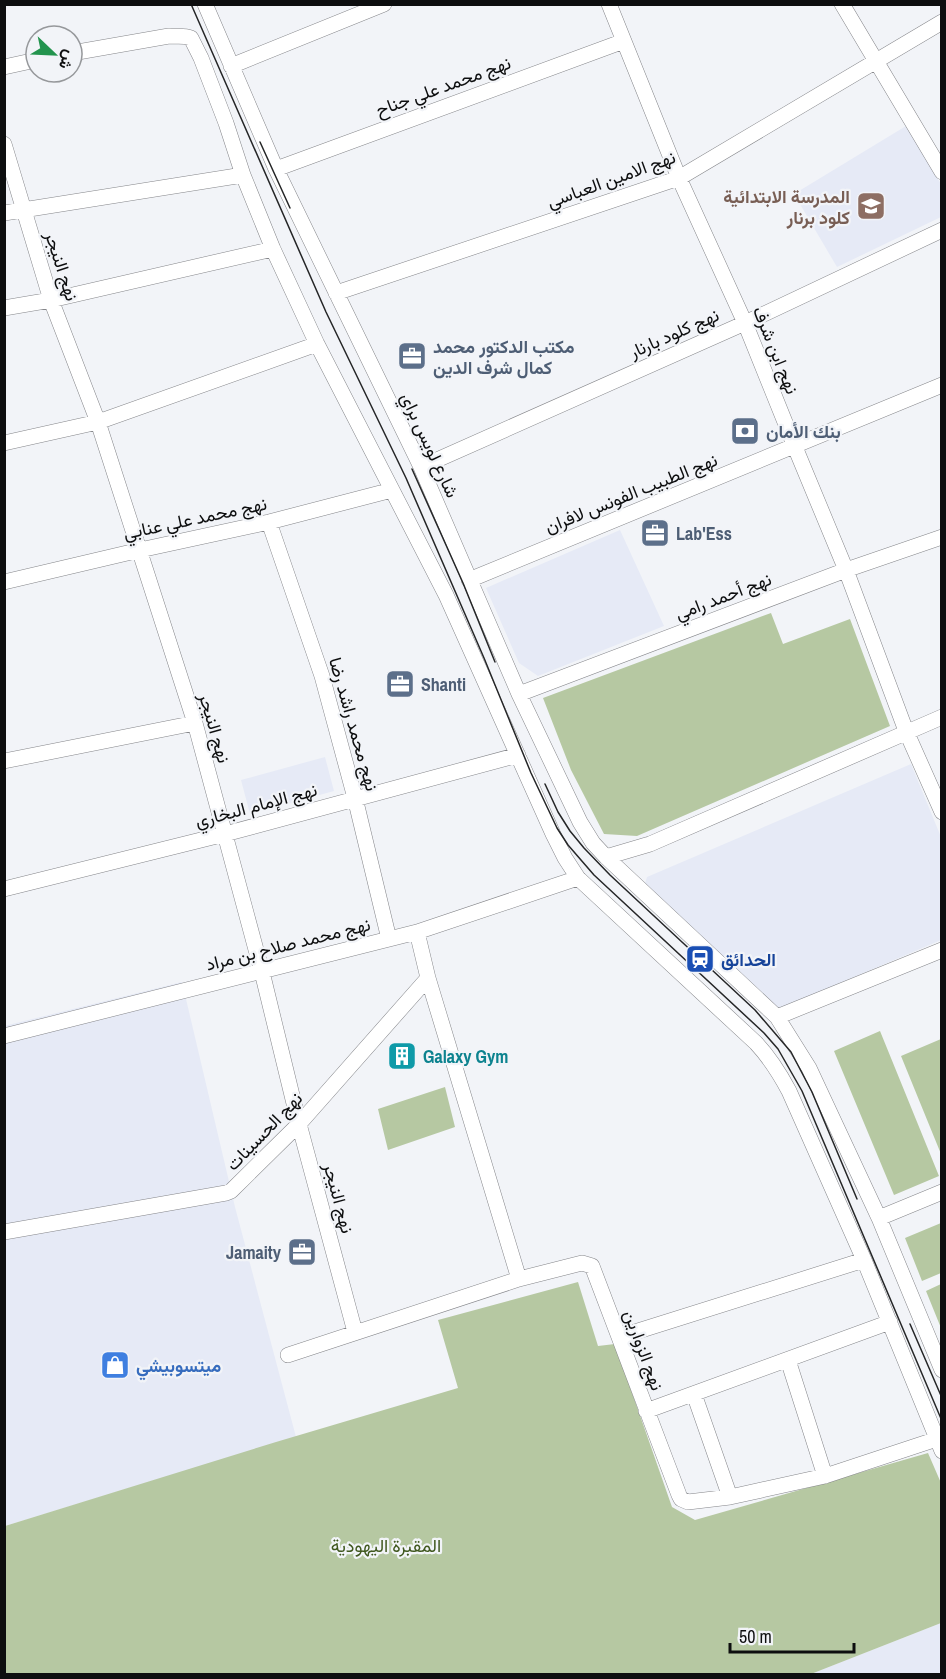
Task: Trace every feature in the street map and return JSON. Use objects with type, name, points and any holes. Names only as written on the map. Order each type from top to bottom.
[{"type":"street","name":"شارع لويس براي","points":[[205,4],[276,169],[421,467],[519,694],[580,822],[593,843],[606,857],[779,1016],[809,1068],[879,1218],[942,1370]]},
{"type":"street","points":[[231,66],[364,8],[384,4]]},
{"type":"street","name":"نهج ابن شرف","points":[[609,4],[679,178],[746,323],[846,570],[906,731],[942,812]]},
{"type":"street","points":[[842,4],[942,172]]},
{"type":"street","name":"نهج الامين العباسي","points":[[336,293],[679,178],[942,22]]},
{"type":"street","points":[[84,51],[169,36],[191,38],[201,58],[243,176],[273,249],[317,344],[446,595],[565,858],[578,878],[768,1055],[789,1091],[864,1260],[939,1445]]},
{"type":"street","name":"نهج محمد علي جناح","points":[[276,169],[624,40]]},
{"type":"street","points":[[4,67],[24,63]]},
{"type":"street","name":"نهج النيجر","points":[[4,144],[51,300],[98,422],[195,723],[355,1332]]},
{"type":"street","points":[[4,213],[243,176]]},
{"type":"street","name":"نهج كلود بارنار","points":[[421,467],[746,323],[942,230]]},
{"type":"street","points":[[4,308],[51,300],[273,249]]},
{"type":"street","points":[[4,443],[98,422],[317,344]]},
{"type":"street","name":"نهج الطبيب الفونس لافران","points":[[469,580],[942,385]]},
{"type":"street","name":"نهج محمد علي عنابي","points":[[4,582],[269,522],[392,490]]},
{"type":"street","name":"نهج محمد راشد رضا","points":[[269,522],[322,676],[355,798],[389,939]]},
{"type":"street","name":"نهج أحمد رامي","points":[[519,694],[846,570],[942,537]]},
{"type":"street","points":[[606,857],[650,844],[942,717]]},
{"type":"street","points":[[4,761],[195,723]]},
{"type":"street","name":"نهج الإمام البخاري","points":[[4,889],[225,834],[518,755]]},
{"type":"street","name":"نهج محمد صلاح بن مراد","points":[[4,1036],[417,932],[578,878]]},
{"type":"street","points":[[417,932],[428,978],[519,1279]]},
{"type":"street","points":[[779,1016],[942,950]]},
{"type":"street","name":"نهج الحسينات","points":[[4,1232],[226,1193],[238,1186],[299,1124],[428,978]]},
{"type":"street","points":[[879,1218],[942,1192]]},
{"type":"street","points":[[619,1337],[864,1260]]},
{"type":"street","name":"نهج الزوارين","points":[[288,1355],[519,1279],[587,1263],[592,1266],[681,1499],[688,1502],[730,1497],[825,1476],[939,1445]]},
{"type":"street","points":[[646,1411],[890,1322]]},
{"type":"street","points":[[788,1360],[825,1476]]},
{"type":"street","points":[[694,1394],[730,1497]]},
{"type":"shaded area","name":"المدرسة الابتدائية كلود برنار","points":[[906,126],[941,184],[941,217],[837,267],[794,194]]},
{"type":"shaded area","points":[[620,530],[664,626],[538,676],[519,663],[486,588]]},
{"type":"shaded area","points":[[325,757],[334,791],[250,814],[241,780]]},
{"type":"shaded area","points":[[911,764],[941,837],[941,940],[779,1009],[644,887],[647,877]]},
{"type":"shaded area","points":[[182,982],[235,1207],[296,1437],[5,1526],[4,1026]]},
{"type":"shaded area","points":[[941,1623],[941,1674],[811,1674]]},
{"type":"green space","points":[[771,613],[783,644],[850,619],[890,726],[637,836],[604,834],[571,770],[543,698]]},
{"type":"green space","points":[[880,1031],[939,1176],[894,1195],[834,1051]]},
{"type":"green space","points":[[941,1039],[941,1154],[901,1056]]},
{"type":"green space","points":[[445,1087],[455,1127],[388,1150],[378,1109]]},
{"type":"green space","points":[[941,1223],[941,1273],[922,1281],[905,1238]]},
{"type":"green space","name":"المقبرة اليهودية","points":[[578,1282],[598,1346],[615,1344],[672,1507],[695,1520],[928,1453],[941,1483],[941,1623],[811,1674],[5,1674],[5,1526],[458,1388],[438,1320]]},
{"type":"green space","points":[[941,1284],[941,1328],[926,1291]]},
{"type":"tram line","points":[[191,4],[326,312],[406,478],[531,773],[557,828],[568,845],[594,875],[764,1033],[778,1049],[802,1091],[942,1421]]},
{"type":"tram line","points":[[260,142],[290,208]]},
{"type":"tram line","points":[[412,469],[463,583],[495,662]]},
{"type":"tram line","points":[[545,784],[558,812],[584,848],[755,1010],[791,1052],[812,1092],[857,1199]]},
{"type":"tram line","points":[[910,1324],[942,1398]]},
{"type":"place","name":"المدرسة الابتدائية كلود برنار","points":[[871,206]]},
{"type":"place","name":"مكتب الدكتور محمد كمال شرف الدين","points":[[412,356]]},
{"type":"place","name":"بنك الأمان","points":[[745,431]]},
{"type":"place","name":"Lab'Ess","points":[[655,533]]},
{"type":"place","name":"Shanti","points":[[400,684]]},
{"type":"place","name":"الحدائق","points":[[700,959]]},
{"type":"place","name":"Galaxy Gym","points":[[402,1056]]},
{"type":"place","name":"Jamaity","points":[[302,1252]]},
{"type":"place","name":"ميتسوبيشي","points":[[115,1365]]}]
